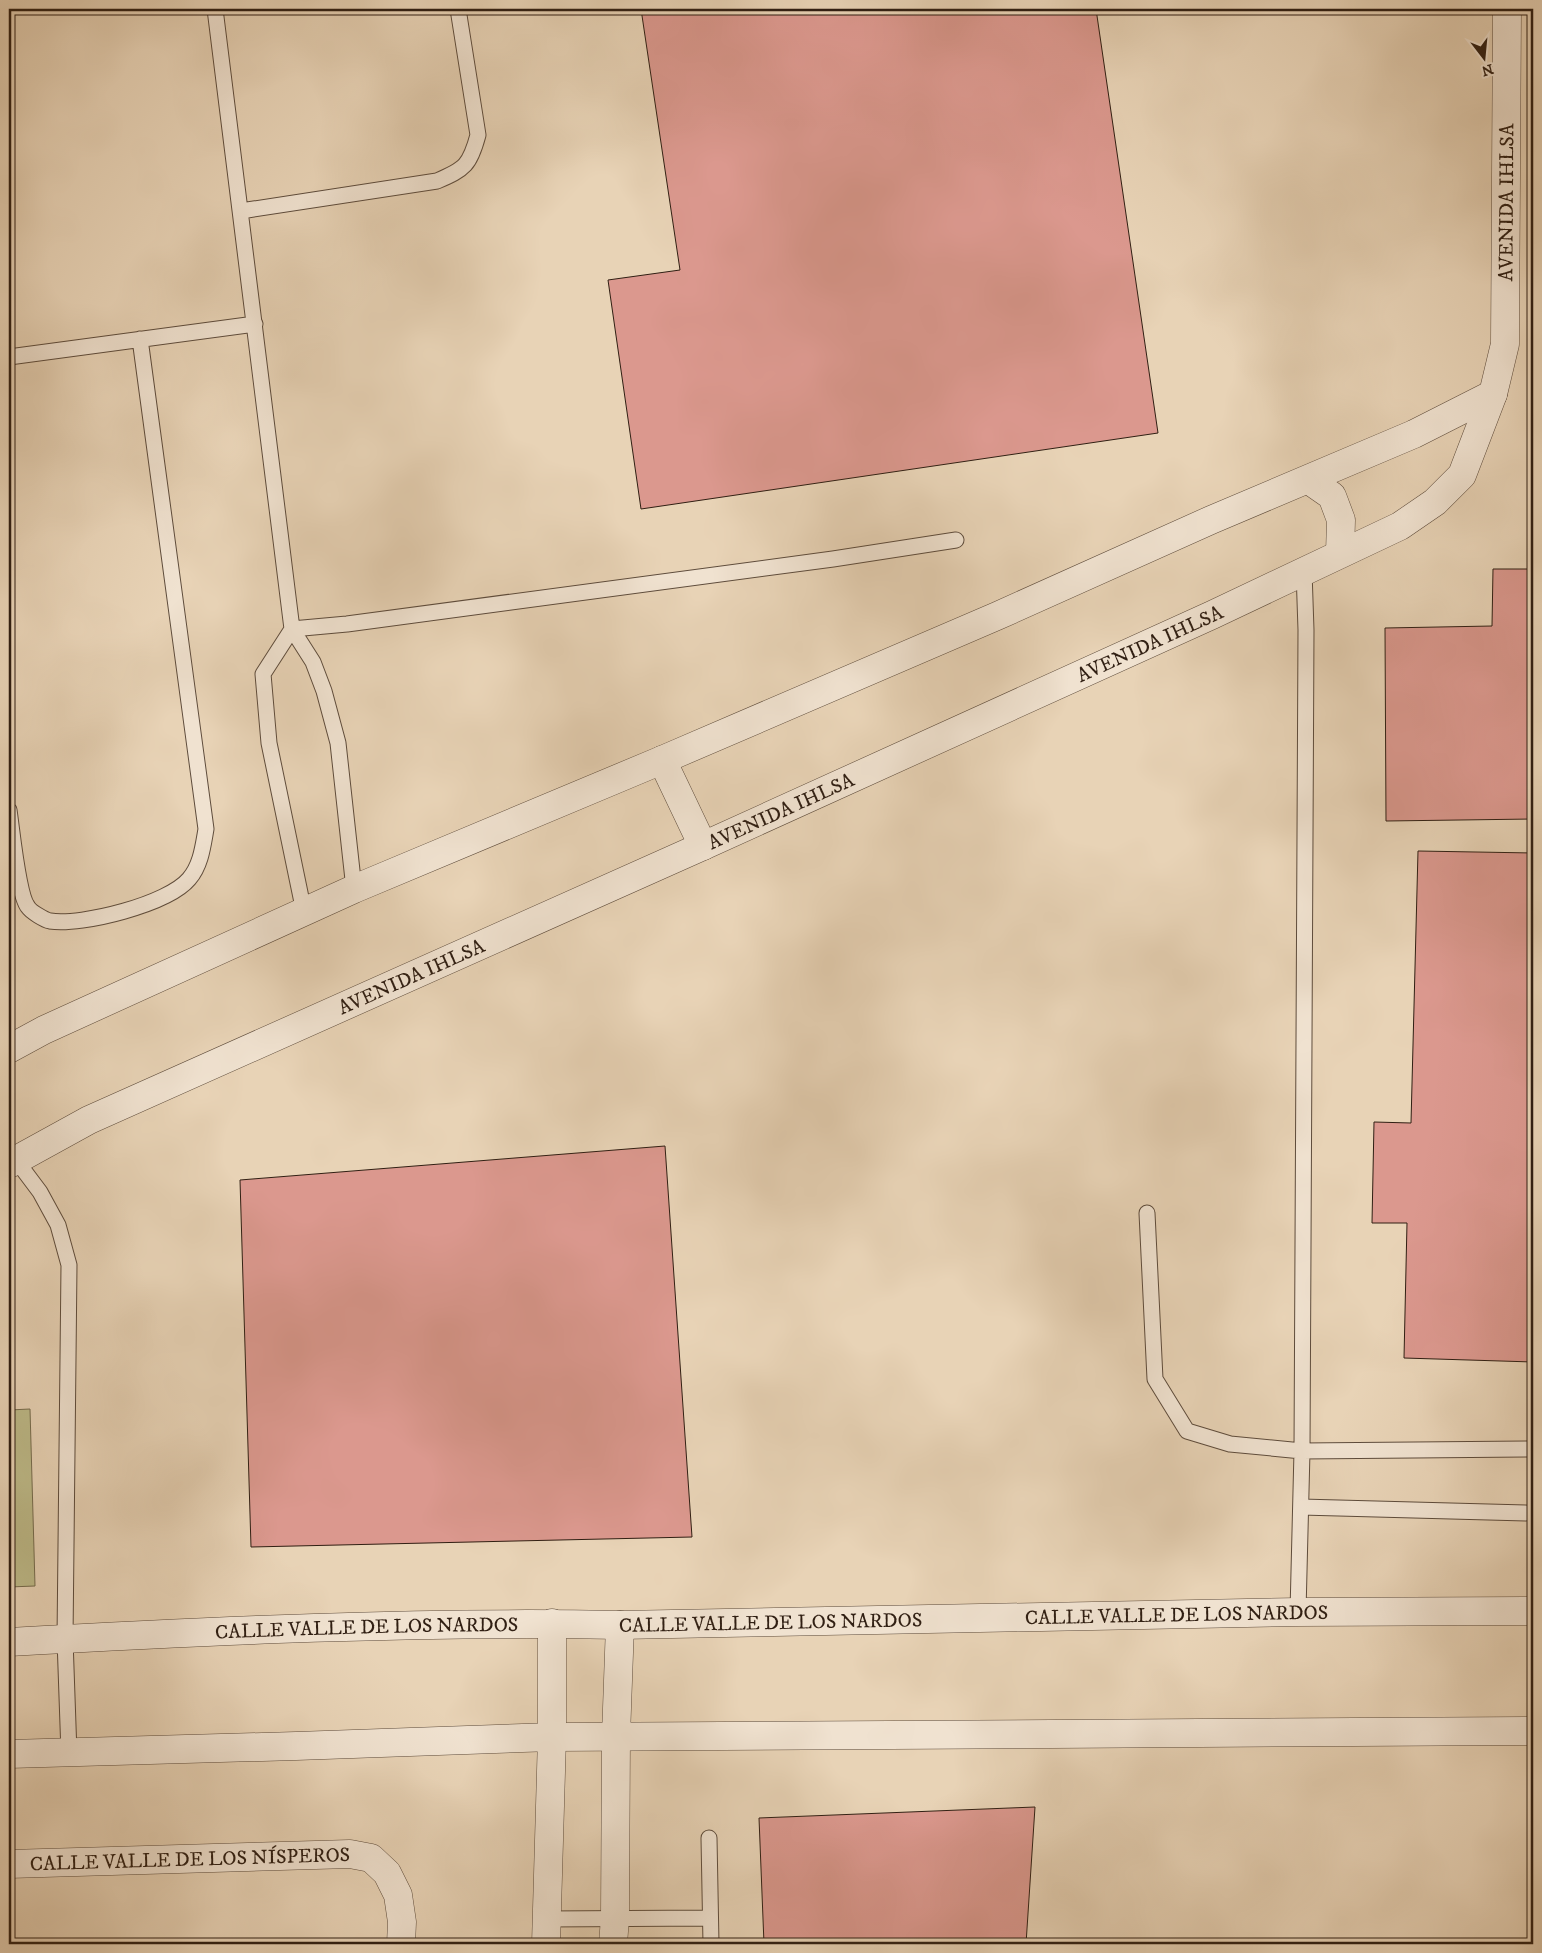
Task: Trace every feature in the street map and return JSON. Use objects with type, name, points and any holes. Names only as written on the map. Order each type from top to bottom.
[{"type":"street","name":"AVENIDA IHLSA","points":[[11,1159],[89,1120],[703,846],[1304,571],[1400,526],[1435,502],[1462,476],[1494,394],[1505,344],[1507,9]]},
{"type":"street","points":[[9,1049],[44,1030],[354,889],[662,760],[997,616],[1211,520],[1414,434],[1494,394]]},
{"type":"street","points":[[1309,480],[1332,496],[1341,520],[1340,553]]},
{"type":"street","points":[[662,760],[703,846]]},
{"type":"street","name":"CALLE VALLE DE LOS NARDOS","points":[[9,1642],[292,1628],[552,1623],[620,1625],[1298,1612],[1533,1610]]},
{"type":"street","points":[[546,1931],[552,1737],[552,1623]]},
{"type":"street","points":[[614,1931],[616,1736],[620,1625]]},
{"type":"street","points":[[9,1754],[69,1754],[552,1737],[1533,1730]]},
{"type":"street","name":"CALLE VALLE DE LOS NÍSPEROS","points":[[9,1864],[350,1854],[371,1858],[387,1873],[398,1894],[402,1922],[401,1944]]},
{"type":"lane","points":[[215,9],[292,628],[314,662],[324,690],[338,743],[354,889]]},
{"type":"lane","points":[[241,211],[436,181],[459,172],[473,155],[478,135],[458,9]]},
{"type":"lane","points":[[9,357],[255,324]]},
{"type":"lane","points":[[9,810],[20,884],[28,907],[48,921],[77,922],[118,913],[163,897],[189,879],[201,857],[206,829],[140,339]]},
{"type":"lane","points":[[292,628],[347,624],[833,559],[956,540]]},
{"type":"lane","points":[[1298,1612],[1302,1451],[1306,650],[1304,571]]},
{"type":"lane","points":[[292,628],[264,674],[268,744],[304,912]]},
{"type":"lane","points":[[11,1159],[40,1192],[58,1225],[69,1265],[65,1639],[69,1754]]},
{"type":"lane","points":[[1147,1213],[1155,1379],[1187,1431],[1230,1444],[1302,1451],[1533,1450]]},
{"type":"lane","points":[[1301,1507],[1526,1513]]},
{"type":"lane","points":[[709,1838],[711,1944]]},
{"type":"lane","points":[[546,1931],[614,1931],[710,1918]]},
{"type":"shaded area","points":[[30,1409],[35,1586],[9,1587],[9,1410]]},
{"type":"building","points":[[641,9],[1096,9],[1158,433],[641,509],[608,280],[680,270]]},
{"type":"building","points":[[1493,569],[1533,569],[1533,819],[1386,821],[1385,628],[1492,626]]},
{"type":"building","points":[[1418,851],[1533,853],[1533,1362],[1404,1358],[1407,1223],[1372,1223],[1374,1122],[1411,1123]]},
{"type":"building","points":[[665,1146],[692,1537],[251,1547],[240,1180]]},
{"type":"building","points":[[1035,1807],[1026,1944],[764,1944],[759,1818]]}]
